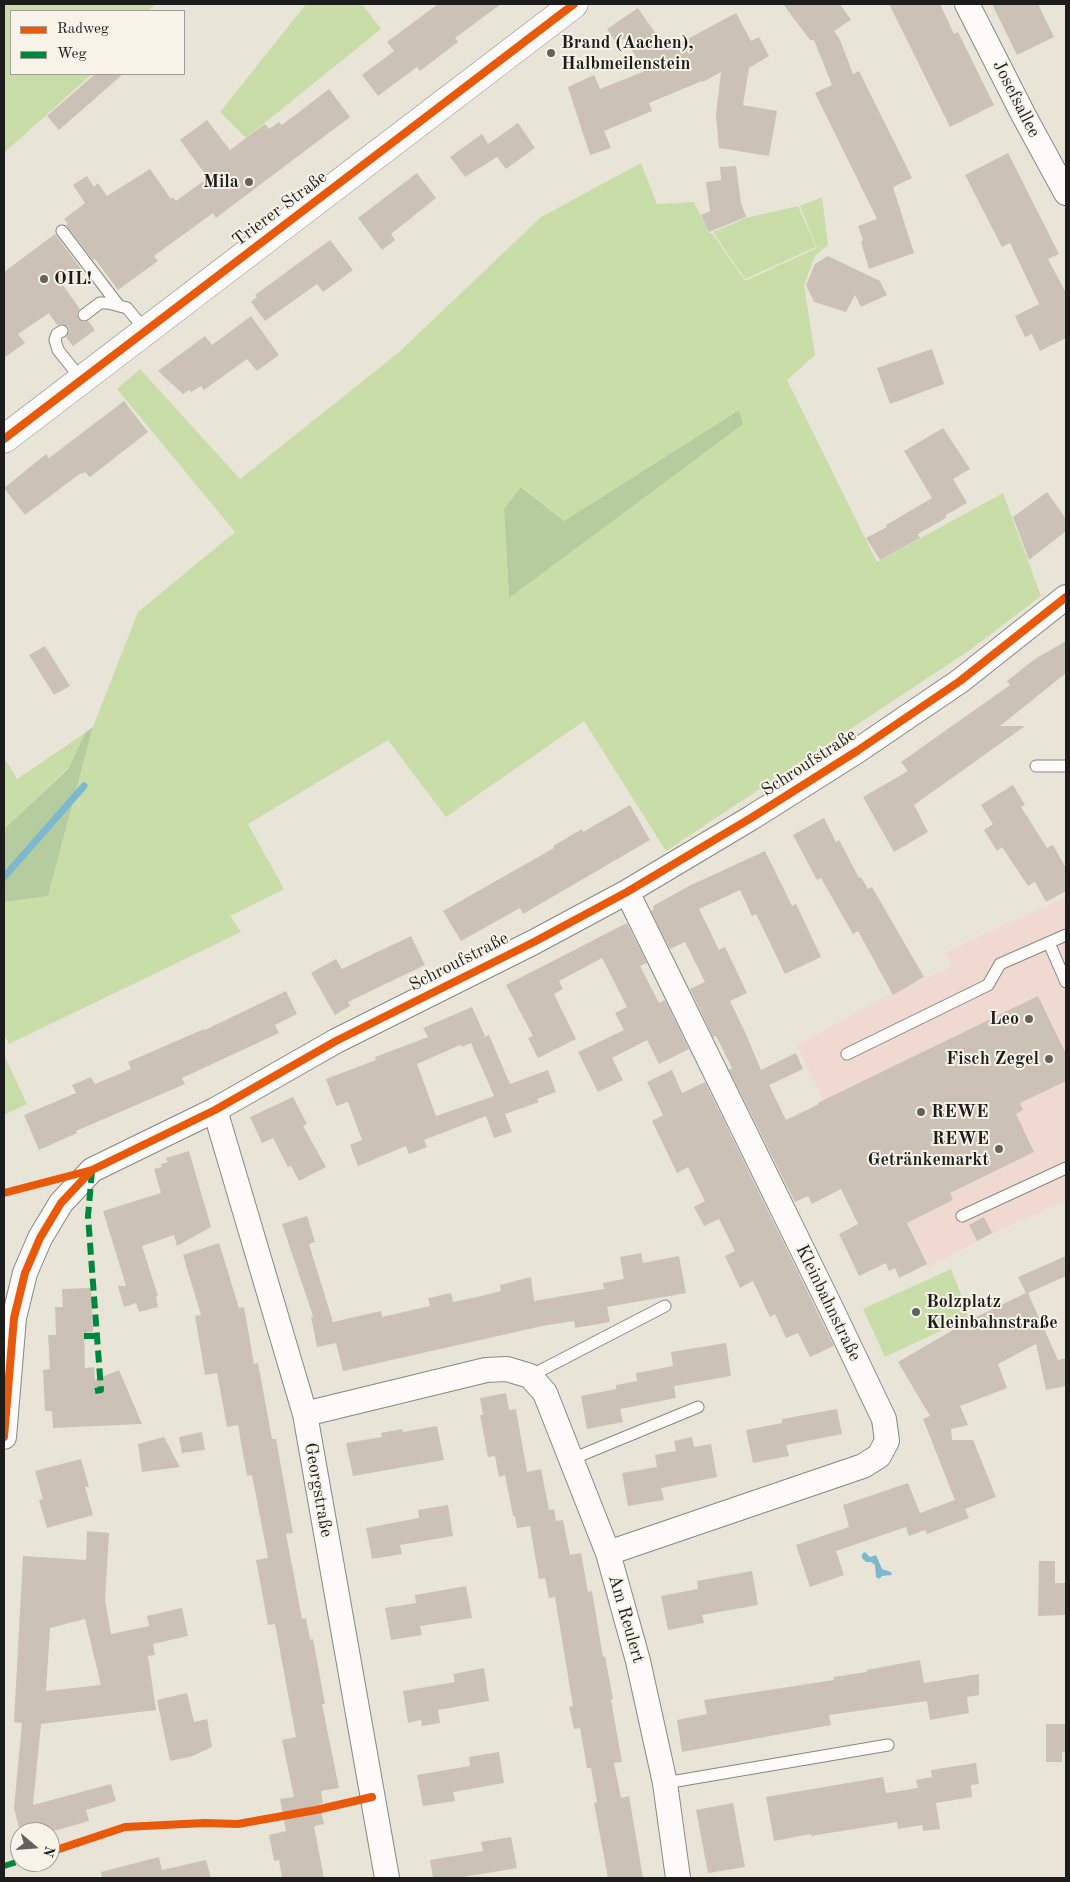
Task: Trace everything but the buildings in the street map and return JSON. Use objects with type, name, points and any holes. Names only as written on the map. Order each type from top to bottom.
[{"type":"main road","name":"Trierer Straße","points":[[4,439],[574,4]]},
{"type":"street","name":"Josefsallee","points":[[967,4],[1066,193]]},
{"type":"street","name":"Schroufstraße","points":[[4,1437],[14,1318],[25,1273],[40,1238],[61,1204],[92,1170],[215,1110],[336,1041],[534,942],[627,892],[751,818],[857,751],[960,681],[1066,597]]},
{"type":"street","name":"Kleinbahnstraße","points":[[608,1553],[863,1466],[880,1456],[887,1440],[884,1419],[627,892]]},
{"type":"street","name":"Georgstraße","points":[[215,1110],[305,1414],[387,1878]]},
{"type":"street","points":[[305,1414],[486,1370],[507,1369],[530,1376]]},
{"type":"street","name":"Am Reulert","points":[[530,1376],[545,1393],[608,1553],[638,1661],[665,1783],[678,1878]]},
{"type":"lane","points":[[62,231],[119,306]]},
{"type":"lane","points":[[84,315],[100,304],[108,303],[127,308],[145,330]]},
{"type":"lane","points":[[62,331],[55,340],[58,350],[82,380]]},
{"type":"lane","points":[[1036,766],[1066,766]]},
{"type":"lane","points":[[847,1054],[988,985],[1000,964],[1066,935]]},
{"type":"lane","points":[[1048,943],[1066,982]]},
{"type":"lane","points":[[962,1216],[1066,1168]]},
{"type":"lane","points":[[530,1376],[665,1306]]},
{"type":"lane","points":[[572,1459],[698,1407]]},
{"type":"lane","points":[[665,1783],[888,1745]]},
{"type":"shaded area","points":[[1066,897],[1066,1200],[992,1234],[929,1267],[904,1216],[853,1173],[791,1204],[757,1134],[819,1104],[818,1102],[823,1100],[797,1046],[874,1002],[953,966],[944,953]]},
{"type":"green space","points":[[4,4],[156,4],[148,10],[10,10],[10,75],[91,75],[4,153]]},
{"type":"green space","points":[[306,4],[362,4],[381,29],[246,138],[220,112]]},
{"type":"green space","points":[[641,163],[657,204],[694,202],[710,234],[712,233],[745,281],[817,248],[800,206],[822,197],[828,245],[815,256],[804,285],[815,355],[787,380],[877,562],[1003,493],[1041,596],[970,650],[666,851],[584,721],[446,817],[388,740],[248,824],[284,889],[230,916],[241,932],[9,1044],[4,1034],[4,902],[48,896],[93,727],[138,612],[235,532],[117,389],[140,369],[240,479],[398,353],[541,217]],"holes":[[[739,410],[509,598],[504,509],[522,487],[564,521]]]},
{"type":"green space","points":[[798,206],[816,247],[745,279],[713,232],[746,218]]},
{"type":"green space","points":[[739,410],[743,424],[509,598],[504,509],[521,487],[564,521]]},
{"type":"green space","points":[[93,727],[48,896],[4,902],[4,829],[68,769],[85,733]]},
{"type":"green space","points":[[85,733],[68,768],[4,829],[4,757],[17,779]]},
{"type":"green space","points":[[4,1055],[27,1104],[4,1115]]},
{"type":"green space","name":"Bolzplatz Kleinbahnstraße","points":[[951,1269],[970,1317],[885,1357],[863,1309]]},
{"type":"water","points":[[865,1552],[870,1557],[876,1555],[882,1569],[891,1572],[892,1575],[882,1576],[879,1579],[876,1577],[875,1565],[871,1562],[866,1562],[862,1558],[862,1554]]},
{"type":"waterway","points":[[4,877],[84,786]]},
{"type":"marked path","points":[[92,1171],[88,1216],[101,1390],[95,1391]]},
{"type":"marked path","points":[[84,1336],[97,1336]]},
{"type":"marked path","points":[[4,1866],[10,1864]]},
{"type":"cycle path","points":[[4,439],[574,4]]},
{"type":"cycle path","points":[[4,1437],[14,1318],[25,1273],[40,1238],[61,1203],[92,1170],[215,1110],[336,1041],[534,942],[627,892],[751,818],[857,751],[960,681],[1066,597]]},
{"type":"cycle path","points":[[4,1193],[92,1170]]},
{"type":"cycle path","points":[[60,1849],[125,1827],[204,1823],[238,1824],[316,1810],[372,1797]]},
{"type":"place","name":"Brand (Aachen), Halbmeilenstein","points":[[551,53]]},
{"type":"place","name":"Mila","points":[[249,182]]},
{"type":"place","name":"OIL!","points":[[44,279]]},
{"type":"place","name":"Leo","points":[[1029,1019]]},
{"type":"place","name":"Fisch Zegel","points":[[1049,1059]]},
{"type":"place","name":"REWE","points":[[921,1112]]},
{"type":"place","name":"REWE Getränkemarkt","points":[[999,1149]]},
{"type":"place","name":"Bolzplatz Kleinbahnstraße","points":[[916,1312]]}]
